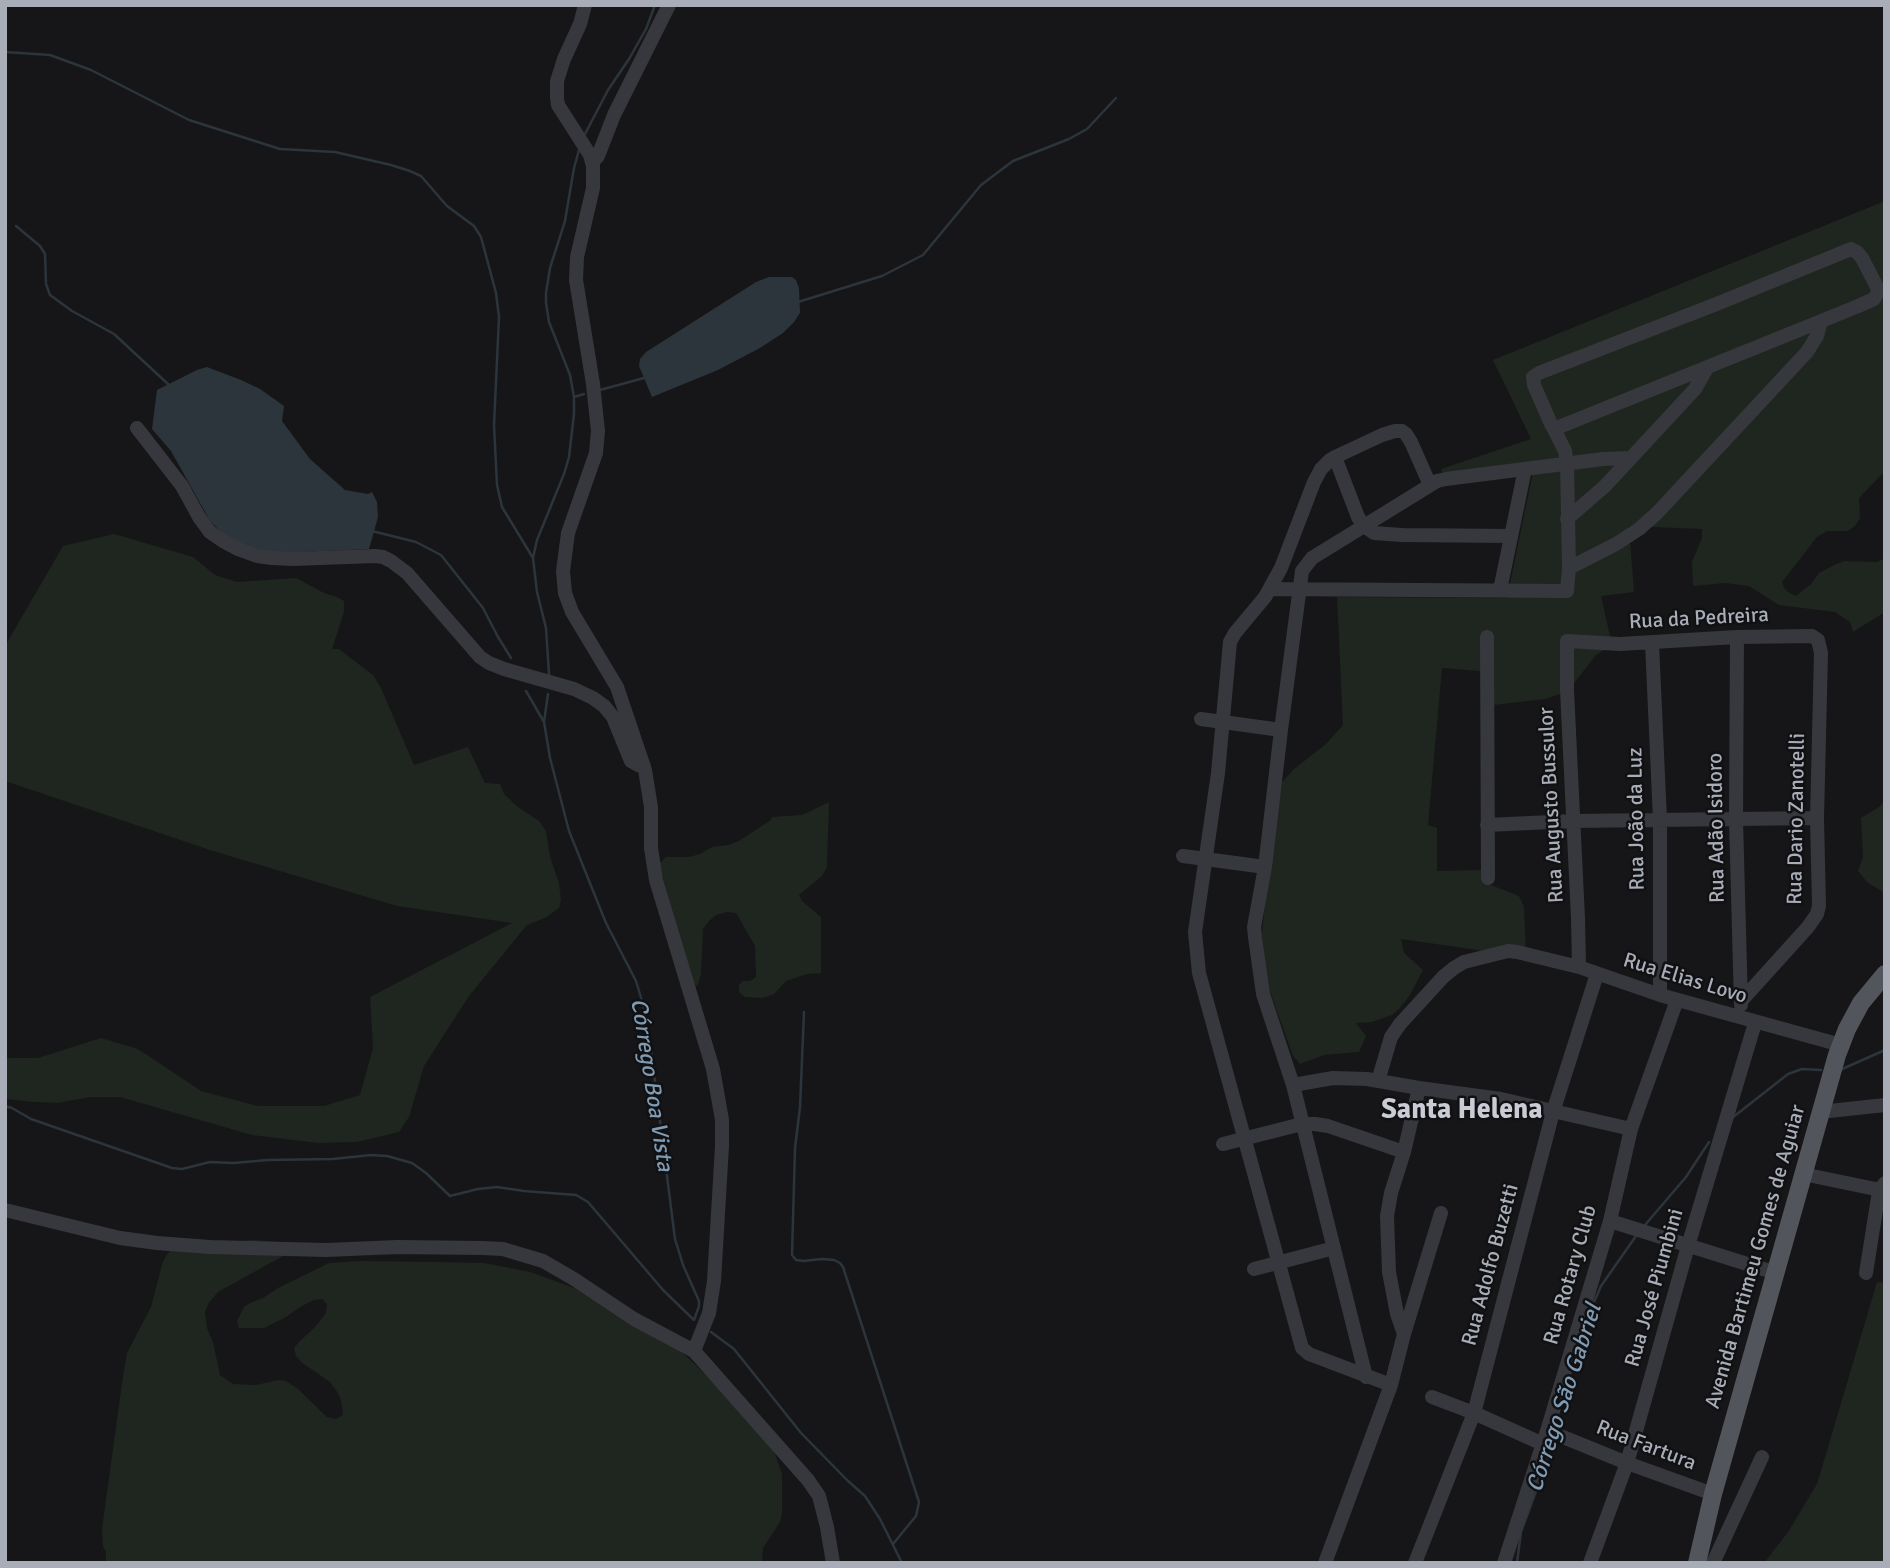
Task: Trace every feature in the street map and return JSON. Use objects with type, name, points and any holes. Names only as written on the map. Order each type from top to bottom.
[{"type":"main road","name":"Avenida Bartimeu Gomes de Aguiar","points":[[1697,1563],[1713,1494],[1837,1055],[1861,1003],[1885,974]]},
{"type":"street","points":[[585,5],[557,81],[557,98],[558,105],[582,140],[592,163],[593,188],[577,257],[576,280],[598,431],[596,453],[568,533],[563,571],[565,593],[572,612],[617,687],[644,766],[651,807],[651,848],[656,880],[713,1069],[722,1120],[715,1281],[709,1313],[694,1351]]},
{"type":"street","points":[[592,163],[598,156],[614,115],[669,5]]},
{"type":"street","points":[[1270,589],[1567,592],[1567,464],[1533,377],[1845,251],[1854,249],[1862,258],[1878,289],[1874,299],[1554,429]]},
{"type":"street","points":[[1569,568],[1616,544],[1657,513],[1807,352],[1817,335],[1821,321]]},
{"type":"street","points":[[1567,519],[1605,486],[1695,389],[1707,368]]},
{"type":"street","points":[[137,428],[182,486],[210,532],[223,541],[257,556],[272,558],[375,556],[391,561],[407,573],[480,657],[489,663],[574,689],[604,706],[613,717],[631,761],[644,766]]},
{"type":"street","points":[[1391,1385],[1309,1354],[1302,1348],[1199,973],[1195,932],[1224,721],[1230,642],[1270,589],[1281,568],[1321,468],[1329,460],[1382,435],[1402,431],[1411,442],[1430,485]]},
{"type":"street","points":[[1335,457],[1358,517],[1364,526],[1374,533],[1511,536]]},
{"type":"street","points":[[1366,1377],[1293,1086],[1263,994],[1254,927],[1265,867],[1302,571],[1312,558],[1430,485],[1446,479],[1603,459],[1631,458]]},
{"type":"street","points":[[1500,590],[1525,469]]},
{"type":"street","points":[[1281,568],[1302,571]]},
{"type":"street","name":"Rua da Pedreira","points":[[1567,640],[1620,644],[1737,637],[1812,636],[1818,640],[1821,653]]},
{"type":"street","points":[[1488,637],[1488,878]]},
{"type":"street","name":"Rua Adão Isidoro","points":[[1737,637],[1736,819],[1742,1000],[1739,1017]]},
{"type":"street","name":"Rua Augusto Bussulor","points":[[1567,640],[1578,967]]},
{"type":"street","name":"Rua João da Luz","points":[[1652,643],[1660,820],[1660,995]]},
{"type":"street","name":"Rua Dario Zanotelli","points":[[1742,1000],[1796,942],[1817,914],[1819,906],[1817,818],[1821,653]]},
{"type":"street","points":[[1201,719],[1281,730]]},
{"type":"street","points":[[1488,825],[1573,821],[1817,818]]},
{"type":"street","points":[[1183,856],[1265,867]]},
{"type":"street","name":"Rua Elias Lovo","points":[[1378,1082],[1391,1037],[1443,977],[1464,962],[1508,951],[1578,967],[1660,995],[1739,1017],[1837,1055]]},
{"type":"street","name":"Rua Adolfo Buzetti","points":[[1415,1563],[1474,1413],[1553,1112],[1597,974]]},
{"type":"street","name":"Rua Rotary Club","points":[[1504,1563],[1610,1221],[1631,1129],[1677,1000]]},
{"type":"street","name":"Rua José Piumbini","points":[[1590,1563],[1627,1463],[1755,1023]]},
{"type":"street","points":[[1293,1086],[1334,1078],[1352,1078],[1501,1099],[1631,1129]]},
{"type":"street","points":[[1404,1334],[1397,1314],[1389,1272],[1387,1216],[1419,1088]]},
{"type":"street","points":[[1820,1112],[1885,1105]]},
{"type":"street","points":[[1223,1144],[1302,1124],[1315,1124],[1404,1152]]},
{"type":"street","points":[[1803,1174],[1883,1188],[1866,1273]]},
{"type":"street","points":[[5,1210],[120,1238],[157,1243],[326,1250],[397,1247],[503,1250],[542,1261],[634,1319],[694,1351],[808,1480],[822,1506],[832,1563]]},
{"type":"street","points":[[1325,1563],[1391,1385],[1441,1213]]},
{"type":"street","points":[[1610,1221],[1776,1273]]},
{"type":"street","points":[[1254,1269],[1334,1248]]},
{"type":"street","points":[[1433,1397],[1543,1444]]},
{"type":"street","name":"Rua Fartura","points":[[1563,1437],[1713,1494]]},
{"type":"street","points":[[1713,1563],[1762,1457]]},
{"type":"shaded area","points":[[1885,201],[1885,471],[1859,498],[1860,518],[1855,526],[1848,531],[1827,531],[1817,537],[1782,582],[1788,592],[1796,596],[1811,584],[1819,573],[1836,564],[1845,561],[1877,562],[1885,558],[1885,612],[1853,632],[1850,622],[1835,612],[1779,605],[1749,586],[1725,583],[1693,586],[1692,562],[1702,538],[1702,529],[1629,526],[1634,592],[1601,596],[1612,645],[1596,655],[1568,691],[1545,699],[1494,705],[1491,672],[1442,668],[1428,825],[1437,828],[1437,871],[1481,870],[1486,883],[1519,896],[1524,907],[1526,957],[1401,939],[1404,953],[1423,970],[1400,1008],[1392,1015],[1372,1022],[1356,1023],[1366,1036],[1359,1052],[1324,1055],[1300,1064],[1293,1056],[1267,983],[1262,933],[1282,782],[1326,744],[1343,725],[1337,597],[1507,598],[1534,467],[1443,475],[1441,469],[1531,439],[1493,360]]},
{"type":"shaded area","points":[[769,277],[792,277],[796,280],[800,313],[794,322],[760,348],[718,370],[652,397],[639,366],[640,359],[646,352],[756,282]]},
{"type":"shaded area","points":[[207,367],[260,389],[284,406],[282,421],[310,459],[345,490],[368,494],[372,492],[377,502],[378,517],[369,549],[278,553],[247,548],[224,536],[209,519],[171,451],[152,429],[157,390]]},
{"type":"shaded area","points":[[114,534],[193,557],[215,575],[237,582],[296,578],[344,601],[344,612],[332,649],[339,649],[373,675],[414,765],[468,747],[485,783],[500,784],[504,794],[539,821],[546,831],[550,857],[559,883],[559,908],[545,918],[527,925],[469,996],[424,1066],[409,1117],[399,1132],[357,1142],[318,1143],[252,1135],[120,1097],[90,1097],[57,1103],[5,1099],[5,1056],[38,1058],[101,1038],[138,1049],[201,1091],[258,1106],[324,1106],[360,1095],[373,1048],[370,997],[512,923],[397,906],[213,851],[5,781],[5,646],[63,546]]},
{"type":"shaded area","points":[[1885,801],[1885,893],[1868,883],[1858,871],[1863,857],[1861,818]]},
{"type":"shaded area","points":[[829,802],[827,867],[822,876],[799,895],[802,901],[821,917],[821,973],[807,974],[786,981],[774,994],[762,998],[745,997],[739,992],[739,985],[756,977],[755,946],[736,913],[727,912],[716,915],[703,929],[701,974],[698,985],[694,985],[659,864],[666,857],[689,857],[712,847],[739,841],[772,817],[802,815]]},
{"type":"shaded area","points":[[253,1240],[278,1242],[284,1248],[283,1256],[218,1292],[208,1304],[205,1312],[207,1328],[220,1375],[233,1384],[256,1385],[286,1381],[327,1417],[336,1419],[343,1415],[338,1393],[330,1382],[301,1362],[294,1348],[326,1313],[327,1304],[322,1299],[300,1307],[264,1328],[239,1328],[237,1321],[244,1307],[250,1303],[329,1263],[436,1262],[500,1266],[530,1272],[572,1287],[655,1327],[742,1409],[774,1451],[782,1474],[782,1514],[780,1522],[763,1548],[762,1563],[106,1563],[102,1529],[127,1353],[151,1307],[163,1261],[172,1247]]},
{"type":"shaded area","points":[[1877,1282],[1885,1283],[1885,1563],[1764,1563],[1788,1532],[1817,1484]]},
{"type":"waterway","name":"Córrego Boa Vista","points":[[585,134],[608,90],[646,29],[655,5]]},
{"type":"waterway","points":[[5,52],[50,55],[91,70],[189,120],[280,149],[335,152],[410,171],[421,176],[447,206],[474,226],[481,237],[496,293],[499,317],[494,425],[497,485],[502,507],[533,558]]},
{"type":"waterway","points":[[798,302],[882,276],[923,255],[981,185],[1013,161],[1087,129],[1116,98]]},
{"type":"waterway","name":"Córrego Boa Vista","points":[[549,674],[546,628],[537,592],[533,558],[537,540],[569,457],[574,397],[570,375],[549,322],[546,293],[550,268],[565,221],[579,150]]},
{"type":"waterway","points":[[16,226],[40,246],[45,254],[46,284],[50,295],[72,311],[114,334],[168,384]]},
{"type":"waterway","points":[[600,390],[644,378]]},
{"type":"waterway","points":[[574,397],[584,394]]},
{"type":"waterway","points":[[372,531],[416,542],[441,555],[483,608],[511,658]]},
{"type":"waterway","points":[[526,691],[544,722]]},
{"type":"waterway","points":[[5,1106],[31,1119],[172,1168],[182,1169],[210,1162],[387,1156],[412,1163],[450,1196],[497,1187],[576,1195],[588,1202],[663,1290],[694,1320],[699,1301],[675,1239],[651,1050],[642,1001],[636,981],[606,923],[569,831],[550,758],[544,722],[548,694]]},
{"type":"waterway","points":[[804,1012],[800,1107],[795,1148],[792,1255],[796,1260],[803,1261],[834,1260],[843,1267],[919,1502],[916,1516],[893,1544]]},
{"type":"waterway","name":"Córrego São Gabriel","points":[[1840,1070],[1885,1050]]},
{"type":"waterway","name":"Córrego São Gabriel","points":[[1732,1118],[1788,1074],[1802,1069],[1821,1070]]},
{"type":"waterway","name":"Córrego São Gabriel","points":[[1645,1225],[1686,1177],[1709,1142]]},
{"type":"waterway","name":"Córrego São Gabriel","points":[[1589,1314],[1601,1286],[1636,1236]]},
{"type":"waterway","name":"Córrego Boa Vista","points":[[711,1332],[734,1349],[801,1433],[865,1496],[902,1563]]},
{"type":"waterway","name":"Córrego São Gabriel","points":[[1517,1563],[1521,1532],[1547,1461],[1556,1424]]},
{"type":"district","name":"Santa Helena","points":[[1462,1111]]}]
